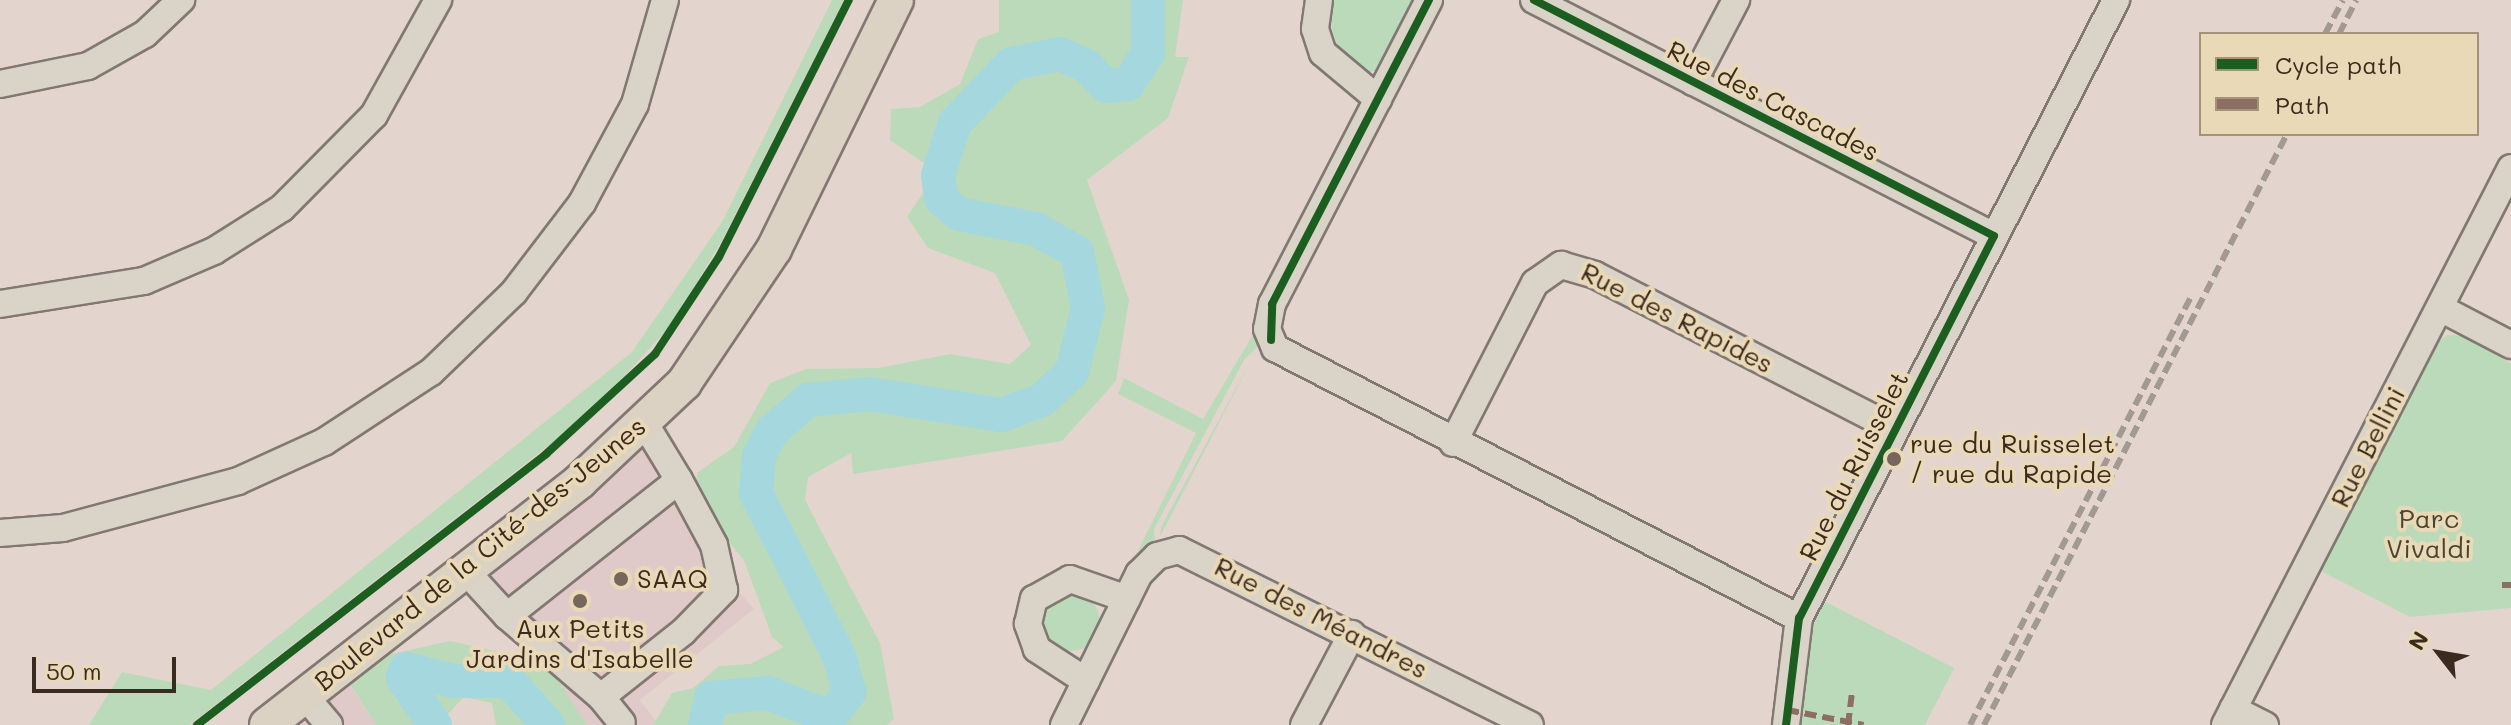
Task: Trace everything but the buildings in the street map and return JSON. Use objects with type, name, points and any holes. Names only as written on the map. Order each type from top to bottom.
[{"type":"main road","name":"Boulevard de la Cité-des-Jeunes","points":[[267,725],[645,424],[684,383],[757,280],[896,0]]},
{"type":"street","points":[[0,84],[88,66],[145,34],[181,0]]},
{"type":"street","points":[[0,304],[144,281],[204,256],[282,208],[374,115],[438,0]]},
{"type":"street","points":[[0,533],[63,528],[238,481],[324,442],[426,375],[514,292],[575,214],[633,108],[665,0]]},
{"type":"street","points":[[1319,0],[1315,29],[1323,53],[1378,99]]},
{"type":"street","points":[[1429,0],[1272,304],[1267,329],[1289,360],[1799,618]]},
{"type":"street","name":"Rue des Cascades","points":[[1534,0],[1994,236]]},
{"type":"street","points":[[1693,82],[1736,0]]},
{"type":"street","name":"Rue du Ruisselet","points":[[1786,725],[1799,618],[2116,0]]},
{"type":"street","name":"Rue Bellini","points":[[2229,717],[2511,168]]},
{"type":"street","name":"Rue des Rapides","points":[[1453,443],[1535,283],[1561,265],[1595,275],[1895,429]]},
{"type":"street","points":[[2440,308],[2511,345]]},
{"type":"street","points":[[601,697],[724,593],[714,545],[645,424]]},
{"type":"street","points":[[507,616],[679,480]]},
{"type":"street","name":"Rue des Méandres","points":[[1064,725],[1127,599],[1151,561],[1185,551],[1530,725]]},
{"type":"street","points":[[463,568],[507,616],[601,697],[622,723]]},
{"type":"street","points":[[1086,681],[1037,649],[1028,624],[1034,599],[1070,579],[1127,599]]},
{"type":"street","points":[[1304,725],[1352,634]]},
{"type":"street","points":[[304,695],[329,725]]},
{"type":"street","points":[[2229,717],[2265,725]]},
{"type":"street","points":[[339,725],[347,725]]},
{"type":"shaded area","points":[[665,422],[730,555],[736,588],[754,609],[640,700],[659,725],[584,725],[529,650],[471,594],[460,592]]},
{"type":"shaded area","points":[[343,675],[376,725],[278,725]]},
{"type":"green space","points":[[832,0],[844,0],[721,242],[672,324],[616,385],[566,432],[189,725],[89,725],[122,672],[211,690],[632,352],[722,222]]},
{"type":"green space","points":[[999,0],[1183,0],[1175,57],[1189,57],[1168,118],[1087,180],[1129,300],[1116,381],[1062,441],[853,474],[851,453],[808,477],[805,500],[880,643],[894,719],[887,725],[653,725],[672,693],[693,688],[719,666],[750,664],[784,647],[772,637],[744,560],[691,497],[698,472],[734,447],[770,383],[806,369],[879,368],[950,354],[1010,364],[1031,345],[995,273],[928,248],[907,217],[937,172],[890,140],[891,109],[920,107],[960,84],[978,39],[999,32]]},
{"type":"green space","points":[[1334,0],[1414,0],[1377,70],[1367,73],[1339,53],[1329,17]]},
{"type":"green space","points":[[1254,333],[1259,345],[1244,360],[1154,529],[1155,539],[1134,559],[1196,433],[1118,394],[1124,378],[1203,419]]},
{"type":"green space","name":"Parc Vivaldi","points":[[2447,335],[2466,336],[2511,364],[2511,608],[2410,617],[2319,570],[2433,347]]},
{"type":"green space","points":[[1253,357],[1160,537],[1161,527]]},
{"type":"green space","points":[[1071,593],[1091,602],[1100,622],[1091,642],[1071,651],[1051,642],[1042,622],[1051,602]]},
{"type":"green space","points":[[1824,601],[1954,668],[1925,725],[1800,725],[1809,636]]},
{"type":"green space","points":[[450,641],[547,663],[587,725],[496,725],[492,703],[464,697],[445,717],[448,725],[376,725],[348,681],[378,657]]},
{"type":"waterway","points":[[705,725],[711,698],[767,693],[831,717],[849,692],[840,658],[756,493],[759,456],[772,431],[808,400],[869,394],[1002,415],[1042,400],[1072,372],[1088,308],[1077,252],[1036,229],[959,214],[941,199],[938,175],[955,123],[1011,64],[1060,54],[1087,66],[1106,86],[1128,84],[1148,53],[1148,0]]},
{"type":"waterway","points":[[435,725],[403,678],[406,669],[453,681],[509,681],[548,725]]},
{"type":"railway","points":[[2326,32],[2343,0]]},
{"type":"railway","points":[[2340,32],[2356,0]]},
{"type":"railway","points":[[1984,725],[2286,136]]},
{"type":"railway","points":[[1970,725],[2190,298]]},
{"type":"marked path","points":[[2502,585],[2511,585]]},
{"type":"marked path","points":[[1848,725],[1852,694]]},
{"type":"marked path","points":[[1787,710],[1864,725]]},
{"type":"cycle path","points":[[197,725],[546,454],[655,354],[719,257],[849,0]]},
{"type":"cycle path","points":[[1271,340],[1272,304],[1429,0]]},
{"type":"cycle path","points":[[1534,0],[1994,236],[1799,618],[1786,725]]},
{"type":"place","name":"rue du Ruisselet / rue du Rapide","points":[[1894,459]]},
{"type":"place","name":"SAAQ","points":[[621,579]]},
{"type":"place","name":"Aux Petits Jardins d'Isabelle","points":[[580,601]]}]
